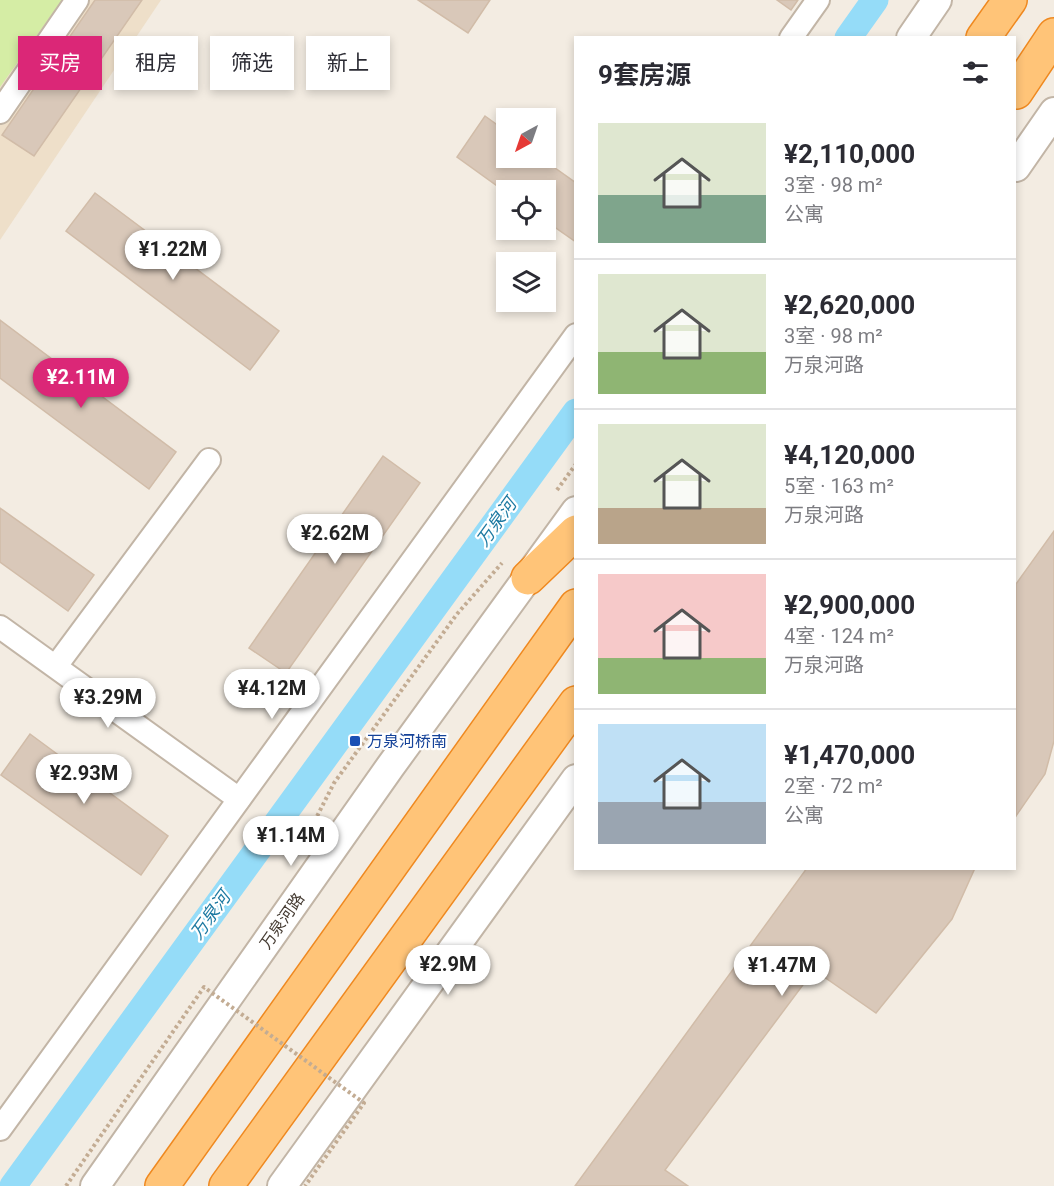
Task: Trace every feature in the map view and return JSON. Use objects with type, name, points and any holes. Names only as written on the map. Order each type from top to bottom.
[{"type":"highway","points":[[984,36],[1010,0]]},
{"type":"highway","points":[[1016,92],[1054,35]]},
{"type":"highway","points":[[517,569],[574,533]]},
{"type":"highway","points":[[162,1186],[574,609]]},
{"type":"highway","points":[[226,1186],[574,706]]},
{"type":"street","points":[[0,112],[77,0]]},
{"type":"street","points":[[792,36],[818,0]]},
{"type":"street","points":[[912,36],[937,0]]},
{"type":"street","points":[[1016,167],[1054,112]]},
{"type":"street","points":[[0,1129],[574,338]]},
{"type":"street","points":[[56,666],[209,460]]},
{"type":"street","name":"万泉河路","points":[[94,1186],[390,767],[517,569],[574,513]]},
{"type":"street","points":[[0,627],[56,666],[235,805]]},
{"type":"street","points":[[282,1186],[574,782]]},
{"type":"path","points":[[550,499],[574,467]]},
{"type":"path","points":[[304,842],[334,783],[457,614],[517,569]]},
{"type":"path","points":[[235,805],[297,858]]},
{"type":"path","points":[[293,865],[300,850]]},
{"type":"path","points":[[66,1186],[204,987],[364,1103],[305,1186]]},
{"type":"shaded area","points":[[0,0],[161,0],[137,36],[114,36],[114,70],[102,88],[102,36],[18,36],[18,90],[101,90],[0,240]]},
{"type":"green space","points":[[0,0],[62,0],[36,36],[18,36],[18,62],[0,87]]},
{"type":"building","points":[[95,0],[142,0],[117,36],[114,36],[114,40],[102,58],[102,36],[70,36]]},
{"type":"building","points":[[418,0],[490,0],[468,33]]},
{"type":"building","points":[[777,0],[798,0],[791,10]]},
{"type":"building","points":[[33,90],[80,90],[34,156],[2,135]]},
{"type":"building","points":[[485,116],[496,124],[496,168],[555,168],[574,182],[574,241],[556,228],[556,180],[496,180],[496,185],[457,157]]},
{"type":"building","points":[[95,193],[279,331],[250,370],[66,231]]},
{"type":"building","points":[[0,320],[176,452],[149,489],[0,378]]},
{"type":"building","points":[[383,456],[420,483],[286,673],[249,648]]},
{"type":"building","points":[[0,508],[94,575],[68,611],[0,562]]},
{"type":"building","points":[[1054,531],[1054,741],[1045,774],[1016,816],[1016,584]]},
{"type":"building","points":[[30,734],[168,836],[141,875],[1,775]]},
{"type":"building","points":[[806,870],[974,870],[952,919],[876,1013],[814,970],[665,1170],[688,1186],[575,1186]]},
{"type":"waterway","name":"万泉河","points":[[849,36],[875,0]]},
{"type":"waterway","name":"万泉河","points":[[13,1186],[574,415]]},
{"type":"place","name":"万泉河桥南","points":[[355,741]]}]
